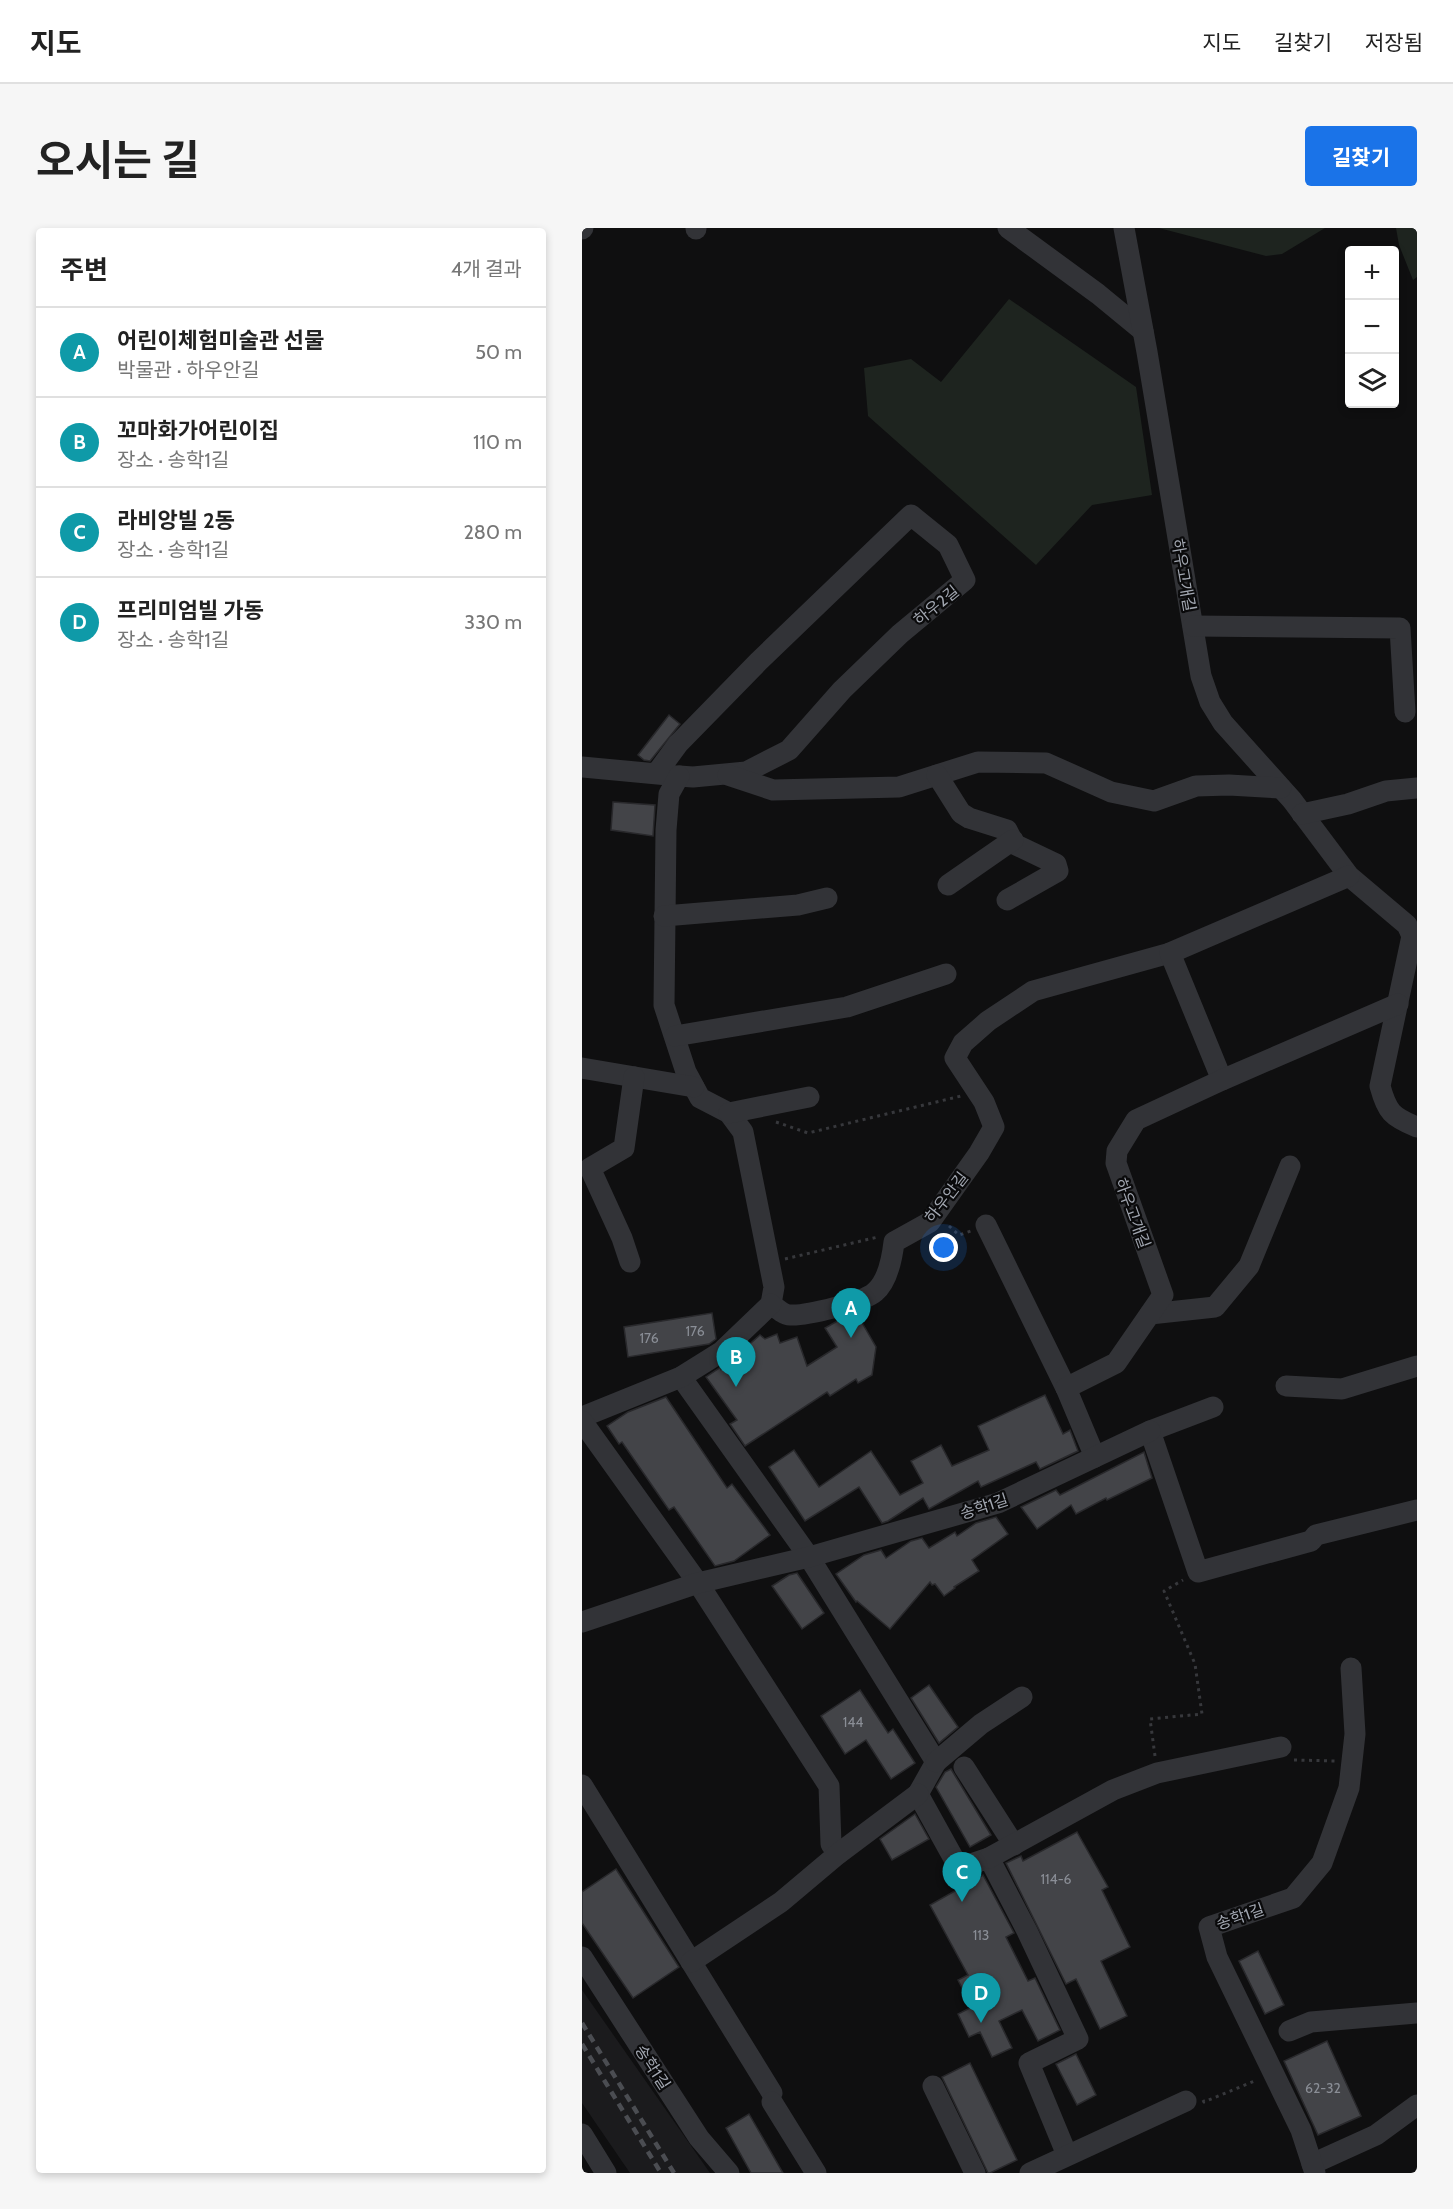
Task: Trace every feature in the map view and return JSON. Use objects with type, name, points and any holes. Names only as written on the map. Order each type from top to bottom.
[{"type":"street","points":[[1008,228],[1098,294],[1143,331]]},
{"type":"street","name":"하우고개길","points":[[1124,228],[1201,676],[1210,702],[1223,723],[1281,788],[1349,876],[1413,930],[1380,1086],[1386,1107],[1398,1119],[1417,1127]]},
{"type":"street","name":"하우2길","points":[[583,769],[693,777],[746,771],[789,750],[842,690],[900,634],[965,580],[948,545],[911,515],[758,662],[678,744],[656,774]]},
{"type":"street","points":[[1193,626],[1400,628],[1405,712]]},
{"type":"street","points":[[725,774],[773,790],[899,788],[978,762],[1046,763],[1111,792],[1154,801],[1196,786],[1281,788]]},
{"type":"street","points":[[937,775],[961,813],[969,818],[1007,830],[1014,844],[1056,864],[1058,872],[1007,900]]},
{"type":"street","points":[[679,776],[669,795],[666,830],[664,1005],[686,1072],[700,1098],[729,1113],[743,1132],[774,1287],[771,1304],[721,1352],[681,1377],[582,1419],[698,1583],[829,1786],[831,1844],[838,1854]]},
{"type":"street","points":[[1302,814],[1348,804],[1386,791],[1417,788]]},
{"type":"street","points":[[948,885],[1013,840]]},
{"type":"street","points":[[1222,1080],[1170,953],[1349,876]]},
{"type":"street","points":[[664,916],[798,905],[827,898]]},
{"type":"street","name":"하우안길","points":[[894,1242],[930,1222],[994,1127],[984,1102],[955,1058],[963,1043],[988,1021],[1033,991],[1170,953]]},
{"type":"street","points":[[675,1036],[847,1007],[946,974]]},
{"type":"street","name":"하우고개길","points":[[1150,1314],[1163,1295],[1116,1163],[1116,1151],[1137,1120],[1222,1080],[1398,1004]]},
{"type":"street","points":[[582,1068],[694,1087]]},
{"type":"street","points":[[630,1262],[622,1238],[586,1161],[624,1148],[634,1077]]},
{"type":"street","points":[[729,1113],[808,1097]]},
{"type":"street","points":[[1066,1388],[1116,1363],[1150,1314],[1215,1307],[1249,1266],[1290,1166]]},
{"type":"street","points":[[986,1225],[1066,1388],[1095,1457]]},
{"type":"street","points":[[771,1304],[788,1316],[810,1314],[873,1294],[883,1283],[894,1242]]},
{"type":"street","points":[[1286,1386],[1342,1389],[1417,1366]]},
{"type":"street","points":[[681,1377],[809,1557],[936,1762]]},
{"type":"street","name":"송학1길","points":[[582,1622],[698,1583],[809,1557],[999,1503],[1150,1431],[1213,1407]]},
{"type":"street","points":[[1150,1431],[1198,1572],[1311,1541],[1316,1535],[1417,1510]]},
{"type":"street","name":"송학1길","points":[[1313,2168],[1300,2130],[1216,1957],[1209,1927],[1293,1898],[1322,1863],[1349,1788],[1355,1734],[1351,1668]]},
{"type":"street","points":[[691,1962],[781,1902],[838,1854],[918,1794],[936,1762],[981,1724],[1022,1697]]},
{"type":"street","points":[[918,1794],[959,1868],[989,1858],[1113,1790],[1156,1773],[1287,1750]]},
{"type":"street","points":[[964,1767],[1014,1845]]},
{"type":"street","points":[[582,1785],[691,1962],[816,2173]]},
{"type":"street","points":[[989,1858],[1027,1931],[1078,2039],[1029,2063],[1067,2155]]},
{"type":"street","name":"송학1길","points":[[582,1957],[699,2138],[729,2173]]},
{"type":"street","points":[[1289,2031],[1311,2022],[1417,2013]]},
{"type":"street","points":[[933,2086],[975,2173]]},
{"type":"street","points":[[1030,2173],[1186,2101]]},
{"type":"street","points":[[1313,2168],[1376,2135],[1417,2105]]},
{"type":"street","points":[[582,2134],[606,2173]]},
{"type":"path","points":[[774,1122],[808,1133],[977,1092]]},
{"type":"path","points":[[930,1222],[947,1223],[959,1235],[986,1225]]},
{"type":"path","points":[[769,1262],[884,1236],[894,1242]]},
{"type":"path","points":[[1156,1773],[1150,1719],[1202,1714],[1196,1664],[1164,1591],[1198,1572]]},
{"type":"path","points":[[1287,1750],[1294,1761],[1352,1761]]},
{"type":"path","points":[[1186,2101],[1200,2094],[1204,2102],[1273,2073]]},
{"type":"shaded area","points":[[1159,228],[1325,228],[1282,254],[1266,256]]},
{"type":"shaded area","points":[[1396,228],[1417,228],[1417,277],[1413,280],[1399,245]]},
{"type":"shaded area","points":[[1009,299],[1136,387],[1152,495],[1092,505],[1036,565],[868,416],[864,368],[911,359],[941,382]]},
{"type":"shaded area","points":[[582,1990],[710,2173],[630,2173],[582,2103]]},
{"type":"building","points":[[669,715],[680,724],[650,761],[644,760],[638,755]]},
{"type":"building","points":[[613,802],[655,805],[653,836],[611,830]]},
{"type":"building","points":[[712,1313],[716,1339],[709,1344],[628,1357],[624,1327]]},
{"type":"building","points":[[857,1314],[876,1347],[872,1375],[858,1383],[856,1379],[830,1396],[827,1392],[745,1446],[730,1424],[737,1420],[706,1377],[721,1367],[721,1369],[760,1335],[765,1339],[777,1334],[780,1343],[797,1337],[807,1366],[837,1347],[825,1328],[841,1319]]},
{"type":"building","points":[[1045,1395],[1063,1434],[1070,1430],[1078,1451],[1040,1469],[1036,1462],[981,1487],[978,1481],[929,1509],[923,1498],[882,1523],[859,1487],[805,1521],[769,1467],[794,1450],[819,1487],[871,1451],[900,1495],[923,1483],[911,1461],[941,1445],[952,1466],[989,1450],[978,1426]]},
{"type":"building","points":[[666,1397],[727,1488],[732,1484],[770,1535],[734,1561],[715,1566],[674,1507],[669,1510],[622,1442],[619,1444],[607,1426],[628,1412]]},
{"type":"building","points":[[1144,1452],[1152,1478],[1076,1514],[1071,1505],[1037,1529],[1021,1507],[1056,1490],[1060,1495]]},
{"type":"building","points":[[996,1517],[1008,1534],[972,1560],[979,1571],[944,1596],[935,1584],[932,1585],[930,1582],[890,1629],[856,1602],[836,1574],[864,1555],[881,1550],[886,1558],[911,1541],[922,1538],[929,1548],[955,1532],[957,1536],[976,1523]]},
{"type":"building","points":[[797,1573],[824,1613],[802,1629],[772,1586],[789,1575]]},
{"type":"building","points":[[929,1685],[958,1727],[939,1743],[911,1698]]},
{"type":"building","points":[[860,1690],[888,1733],[893,1729],[915,1763],[891,1779],[866,1740],[845,1754],[821,1716]]},
{"type":"building","points":[[951,1769],[991,1835],[970,1847],[936,1787],[945,1772]]},
{"type":"building","points":[[915,1814],[929,1839],[892,1860],[880,1839]]},
{"type":"building","points":[[1077,1832],[1108,1887],[1102,1890],[1130,1947],[1101,1961],[1127,2016],[1100,2029],[1076,1979],[1066,1984],[1006,1863],[1021,1856],[1023,1861]]},
{"type":"building","points":[[616,1869],[679,1967],[633,1998],[582,1923],[582,1892]]},
{"type":"building","points":[[983,1875],[1014,1933],[1006,1937],[1028,1981],[1035,1978],[1060,2030],[1038,2041],[1022,2010],[999,2021],[1012,2048],[992,2057],[980,2032],[969,2037],[958,2014],[972,2007],[958,1980],[968,1975],[930,1905]]},
{"type":"building","points":[[1258,1951],[1284,2005],[1265,2014],[1239,1961]]},
{"type":"building","points":[[1327,2041],[1361,2116],[1318,2135],[1284,2061]]},
{"type":"building","points":[[1076,2054],[1096,2095],[1077,2105],[1056,2064]]},
{"type":"building","points":[[970,2063],[1017,2160],[990,2173],[942,2077]]},
{"type":"building","points":[[749,2114],[783,2173],[751,2173],[726,2128]]},
{"type":"railway","points":[[582,2023],[674,2173]]},
{"type":"railway","points":[[582,2044],[661,2173]]},
{"type":"place","name":"어린이체험미술관 선물","points":[[851,1338]]},
{"type":"place","name":"꼬마화가어린이집","points":[[736,1387]]},
{"type":"place","name":"라비앙빌 2동","points":[[962,1902]]},
{"type":"place","name":"프리미엄빌 가동","points":[[981,2023]]}]
